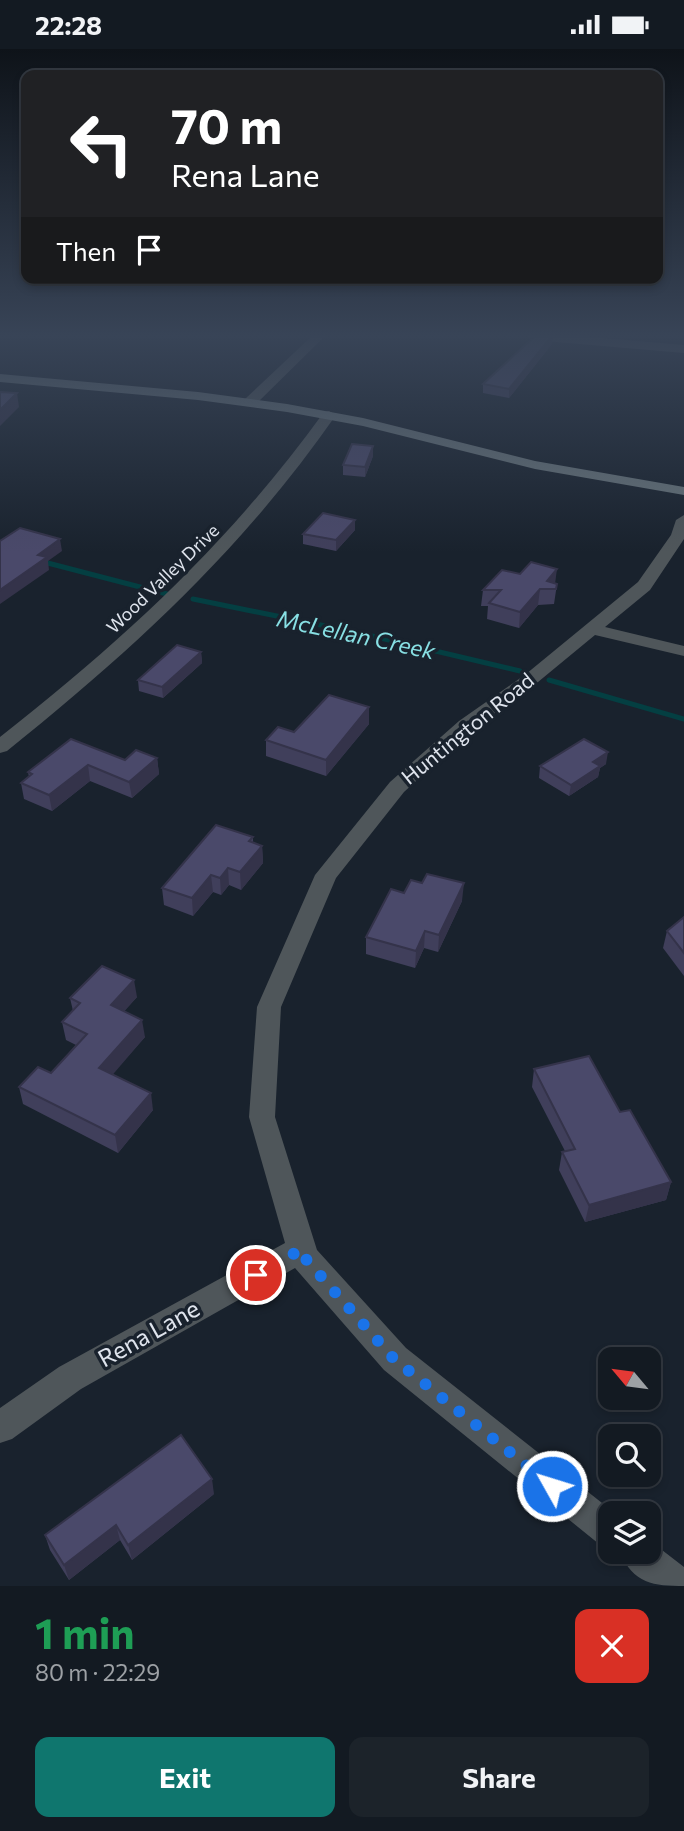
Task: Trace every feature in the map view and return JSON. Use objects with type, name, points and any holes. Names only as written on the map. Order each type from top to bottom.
[{"type":"street","points":[[285,408],[329,415],[535,465],[684,491]]},
{"type":"street","name":"Wood Valley Drive","points":[[0,747],[170,605],[245,526],[295,466],[329,415]]},
{"type":"street","name":"Huntington Road","points":[[598,1522],[394,1359],[304,1257],[262,1117],[269,1007],[326,876],[397,786],[466,725],[532,678],[644,586],[676,554],[684,520]]},
{"type":"street","points":[[592,629],[684,651]]},
{"type":"street","name":"Rena Lane","points":[[0,1426],[69,1378],[302,1249]]},
{"type":"street","points":[[652,1564],[680,1586]]},
{"type":"building","points":[[352,444],[373,446],[365,467],[343,465]]},
{"type":"building","points":[[323,513],[355,520],[336,540],[303,534]]},
{"type":"building","points":[[20,528],[60,539],[38,555],[47,557],[0,590],[0,541]]},
{"type":"building","points":[[531,562],[557,569],[547,581],[557,584],[556,589],[540,589],[520,612],[489,603],[501,590],[483,590],[502,570],[520,574]]},
{"type":"building","points":[[177,645],[201,652],[162,687],[138,680]]},
{"type":"building","points":[[329,695],[369,707],[326,760],[266,740],[278,727],[294,732]]},
{"type":"building","points":[[71,739],[125,760],[136,750],[157,758],[129,782],[88,765],[49,795],[21,783],[32,774],[28,772]]},
{"type":"building","points":[[584,739],[608,752],[593,762],[600,766],[571,785],[540,766]]},
{"type":"building","points":[[216,825],[253,837],[249,841],[262,846],[240,872],[228,868],[220,878],[211,875],[192,898],[162,888]]},
{"type":"building","points":[[427,874],[464,883],[439,935],[425,931],[416,951],[366,937],[391,889],[404,893],[411,880],[422,883]]},
{"type":"building","points":[[684,917],[684,953],[667,931]]},
{"type":"building","points":[[102,966],[134,980],[111,1005],[142,1020],[99,1068],[151,1093],[115,1135],[19,1087],[38,1067],[51,1073],[87,1034],[62,1022],[80,1003],[70,998]]},
{"type":"building","points":[[589,1056],[620,1112],[630,1110],[671,1182],[589,1205],[562,1152],[575,1149],[534,1069]]},
{"type":"building","points":[[181,1435],[212,1479],[128,1545],[116,1525],[64,1565],[45,1535]]},
{"type":"waterway","name":"McLellan Creek","points":[[40,561],[167,594]]},
{"type":"waterway","name":"McLellan Creek","points":[[193,599],[355,632],[520,671]]},
{"type":"waterway","name":"McLellan Creek","points":[[549,680],[684,719]]},
{"type":"route","points":[[256,1275],[302,1249],[304,1257],[394,1359],[552,1486]]}]
